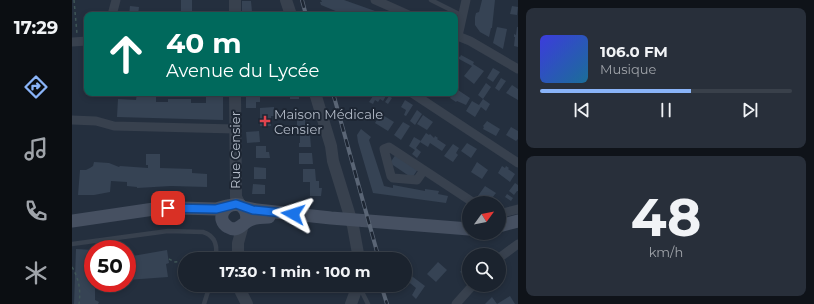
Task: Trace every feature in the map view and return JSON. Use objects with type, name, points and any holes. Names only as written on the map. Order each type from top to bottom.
[{"type":"main road","points":[[237,206],[247,214],[245,224]]},
{"type":"main road","points":[[226,225],[222,214],[224,209],[237,206]]},
{"type":"main road","points":[[72,221],[154,209],[216,209],[237,206],[257,210],[331,218],[462,228]]},
{"type":"main road","points":[[72,228],[113,219],[176,213],[210,214],[219,218],[226,225],[236,229],[257,218],[331,218]]},
{"type":"main road","points":[[506,224],[518,221]]},
{"type":"street","points":[[113,12],[116,0]]},
{"type":"street","points":[[235,0],[235,12]]},
{"type":"street","points":[[286,0],[290,12]]},
{"type":"street","points":[[374,0],[402,12]]},
{"type":"street","points":[[458,33],[466,0]]},
{"type":"street","points":[[458,36],[470,41],[518,69]]},
{"type":"street","name":"Rue Censier","points":[[235,96],[237,206]]},
{"type":"street","points":[[316,96],[331,146],[332,161],[353,226],[358,252]]},
{"type":"street","points":[[417,96],[518,163]]},
{"type":"street","points":[[72,120],[96,121],[114,126],[235,129]]},
{"type":"street","points":[[424,170],[416,180],[393,178],[391,176],[384,149],[389,147],[424,170],[463,196]]},
{"type":"street","points":[[506,212],[518,209]]},
{"type":"street","points":[[238,252],[238,243],[245,224]]},
{"type":"street","points":[[226,225],[238,243]]},
{"type":"street","points":[[506,253],[518,244]]},
{"type":"street","points":[[241,292],[247,304]]},
{"type":"street","points":[[351,304],[356,292]]},
{"type":"street","points":[[456,304],[467,292]]},
{"type":"lane","points":[[431,0],[455,12]]},
{"type":"lane","points":[[458,14],[463,16]]},
{"type":"lane","points":[[72,244],[168,231],[204,232],[208,233],[214,240],[216,252]]},
{"type":"lane","points":[[204,304],[208,292]]},
{"type":"lane","points":[[362,292],[368,304]]},
{"type":"path","points":[[74,0],[79,42]]},
{"type":"path","points":[[169,259],[178,262]]},
{"type":"path","points":[[72,267],[80,286],[79,304]]},
{"type":"building","points":[[181,0],[192,0],[192,12],[181,12]]},
{"type":"building","points":[[321,0],[344,0],[375,11],[338,12],[321,5],[320,2],[322,2]]},
{"type":"building","points":[[482,0],[495,0],[492,28],[489,37],[480,32],[475,25],[476,13],[479,12]]},
{"type":"building","points":[[242,1],[251,1],[252,12],[242,12]]},
{"type":"building","points":[[130,6],[139,7],[138,12],[129,12]]},
{"type":"building","points":[[512,6],[518,7],[517,15],[510,14]]},
{"type":"building","points":[[497,27],[507,29],[503,49],[493,43]]},
{"type":"building","points":[[517,27],[518,47],[514,46],[514,34],[516,35]]},
{"type":"building","points":[[461,55],[474,62],[473,64],[484,71],[474,84],[464,76],[472,66],[459,59],[458,61],[458,56],[460,57]]},
{"type":"building","points":[[493,68],[500,72],[493,82],[487,78]]},
{"type":"building","points":[[501,78],[506,81],[499,91],[495,88]]},
{"type":"building","points":[[486,83],[491,87],[483,99],[478,95]]},
{"type":"building","points":[[512,85],[518,89],[518,100],[506,93]]},
{"type":"building","points":[[458,90],[470,98],[466,105],[457,101],[456,102],[450,98],[451,96],[458,96]]},
{"type":"building","points":[[137,96],[156,96],[156,102],[168,102],[168,99],[191,99],[191,103],[206,103],[206,96],[223,96],[223,120],[117,117],[118,99],[136,100]]},
{"type":"building","points":[[246,96],[260,96],[260,102],[256,102],[256,108],[246,108]]},
{"type":"building","points":[[290,96],[299,96],[299,99],[290,99]]},
{"type":"building","points":[[373,96],[386,96],[383,101],[380,99],[378,102],[375,100],[373,104],[369,102]]},
{"type":"building","points":[[389,96],[392,98],[388,104],[385,102]]},
{"type":"building","points":[[483,99],[490,104],[486,111],[481,107],[475,117],[466,111],[472,101],[479,105]]},
{"type":"building","points":[[405,100],[413,105],[406,116],[404,115],[406,110],[401,107]]},
{"type":"building","name":"Maison Médicale Censier","points":[[274,107],[274,116],[271,116],[271,126],[260,126],[260,108]]},
{"type":"building","points":[[417,110],[422,114],[415,125],[410,121]]},
{"type":"building","points":[[381,114],[394,122],[388,131],[375,123]]},
{"type":"building","points":[[423,115],[433,122],[427,130],[417,124]]},
{"type":"building","points":[[297,116],[305,116],[305,130],[297,130]]},
{"type":"building","points":[[487,121],[500,129],[496,136],[483,129],[483,126]]},
{"type":"building","points":[[403,122],[410,126],[401,140],[394,135]]},
{"type":"building","points":[[285,127],[293,127],[293,133],[286,133]]},
{"type":"building","points":[[511,127],[518,131],[518,139],[516,141],[506,135]]},
{"type":"building","points":[[361,129],[371,137],[369,140],[384,186],[393,188],[393,185],[425,191],[425,189],[439,191],[438,194],[448,196],[446,203],[373,193],[358,142],[357,135]]},
{"type":"building","points":[[259,131],[260,142],[247,143],[246,132]]},
{"type":"building","points":[[426,133],[429,135],[430,134],[434,138],[435,136],[446,145],[442,151],[430,143],[428,147],[420,142]]},
{"type":"building","points":[[300,135],[310,135],[311,147],[299,147]]},
{"type":"building","points":[[414,137],[421,141],[416,148],[421,152],[417,158],[412,154],[415,150],[409,146]]},
{"type":"building","points":[[467,143],[477,149],[471,158],[461,151]]},
{"type":"building","points":[[453,144],[459,148],[456,153],[458,155],[453,162],[444,156]]},
{"type":"building","points":[[256,146],[266,146],[266,152],[269,152],[270,158],[256,158]]},
{"type":"building","points":[[299,153],[312,153],[313,164],[299,164]]},
{"type":"building","points":[[146,154],[160,154],[160,168],[192,169],[192,173],[207,174],[207,187],[171,186],[137,188],[127,186],[127,182],[111,181],[110,192],[94,195],[78,195],[80,170],[90,168],[93,166],[94,162],[109,163],[119,167],[148,168],[148,165],[146,165]]},
{"type":"building","points":[[396,154],[418,169],[412,178],[390,163]]},
{"type":"building","points":[[477,162],[488,170],[482,179],[471,172]]},
{"type":"building","points":[[502,166],[505,168],[506,166],[515,174],[510,182],[498,173]]},
{"type":"building","points":[[254,167],[266,168],[266,179],[254,179]]},
{"type":"building","points":[[303,169],[315,169],[316,181],[319,181],[319,188],[322,188],[321,196],[310,196],[310,182],[303,182]]},
{"type":"building","points":[[515,183],[518,185],[518,191],[514,195],[509,191]]},
{"type":"building","points":[[253,184],[265,185],[265,194],[252,194]]},
{"type":"building","points":[[485,186],[496,193],[494,196],[478,196]]},
{"type":"building","points":[[507,194],[513,198],[511,201],[506,196]]},
{"type":"building","points":[[76,249],[84,249],[84,292],[95,292],[95,300],[99,302],[98,304],[74,304]]},
{"type":"building","points":[[167,250],[169,263],[166,264],[168,277],[136,279],[136,255]]},
{"type":"building","points":[[438,262],[447,270],[436,282],[427,274]]},
{"type":"building","points":[[412,276],[425,286],[416,299],[412,295],[416,288],[412,285]]},
{"type":"building","points":[[510,296],[515,304],[497,304]]},
{"type":"building","points":[[492,297],[497,304],[485,304]]},
{"type":"railway","points":[[302,0],[305,12]]},
{"type":"railway","points":[[334,96],[377,252]]},
{"type":"railway","points":[[383,292],[387,304]]},
{"type":"place","name":"Maison Médicale Censier","points":[[265,121]]},
{"type":"route","points":[[168,208],[216,209],[236,204],[253,210],[293,214]]}]
